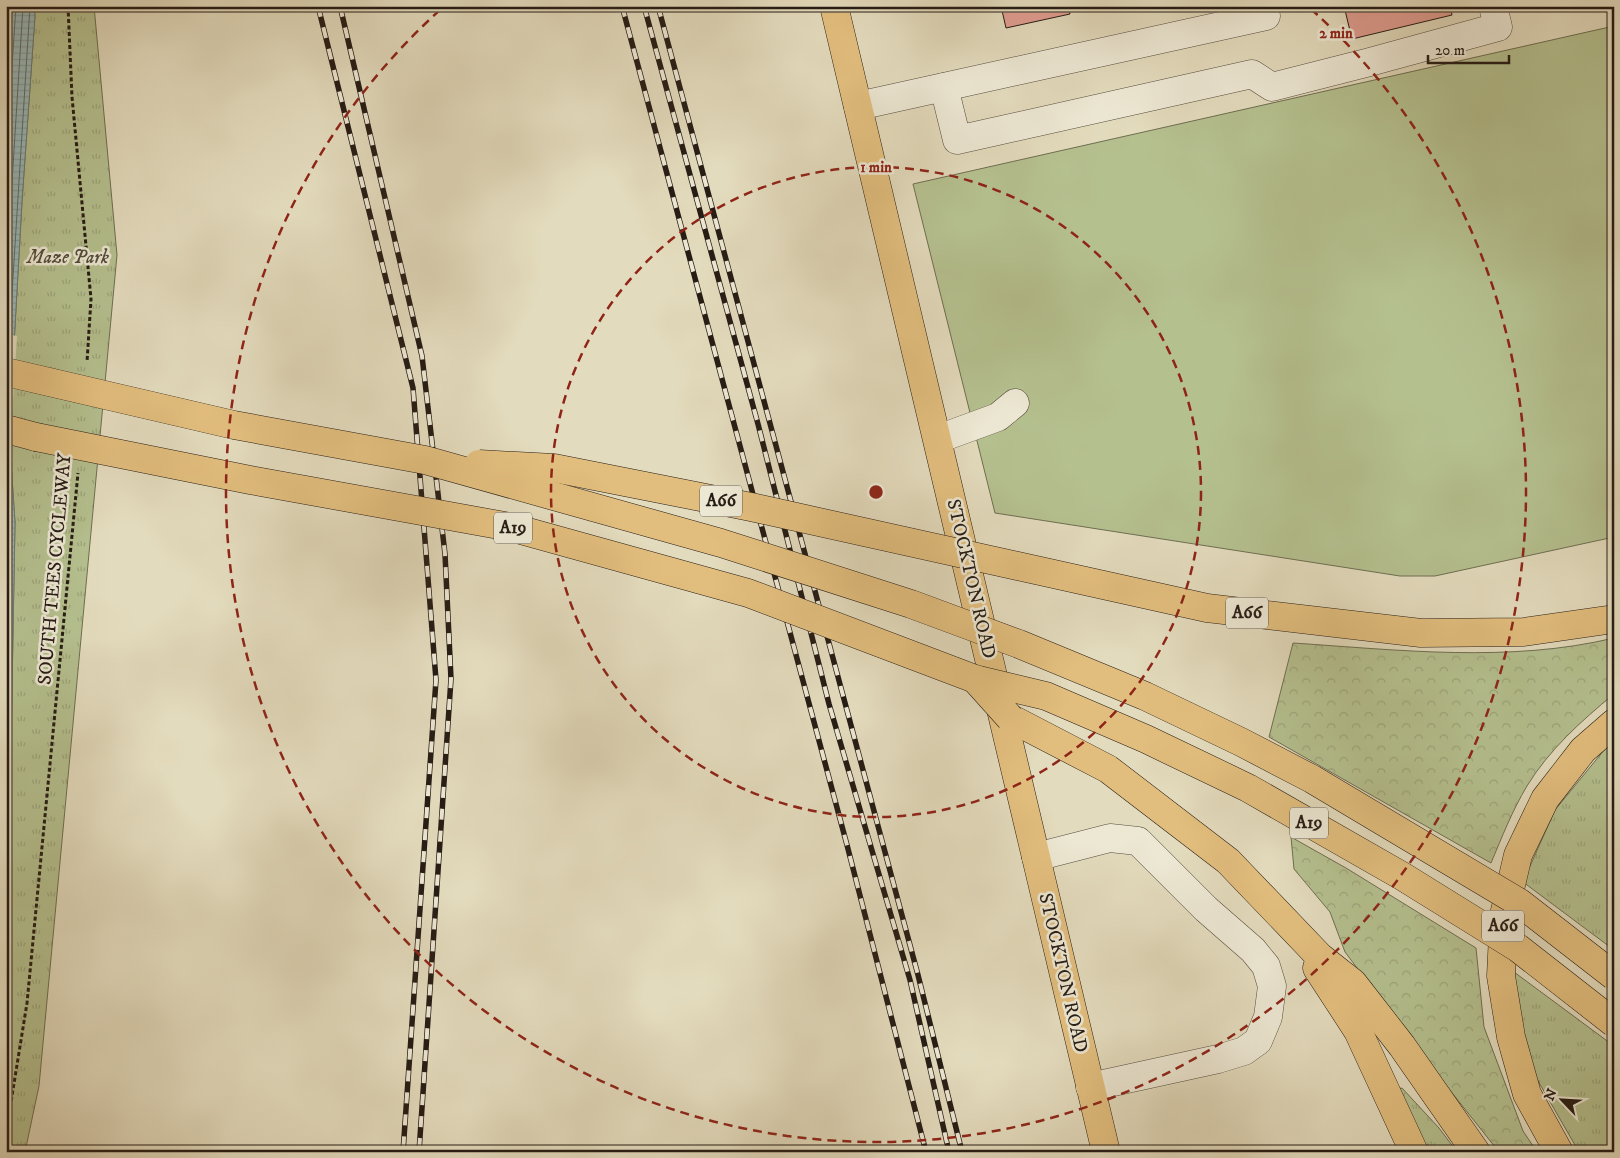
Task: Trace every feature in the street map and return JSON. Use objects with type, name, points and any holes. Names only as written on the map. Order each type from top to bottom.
[{"type":"main road","name":"STOCKTON ROAD","points":[[834,6],[1106,1152]]},
{"type":"main road","name":"A19","points":[[6,372],[234,425],[425,460],[721,543],[911,604],[1019,644],[1144,696],[1241,742],[1312,779],[1520,903],[1614,976]]},
{"type":"main road","name":"A19","points":[[6,430],[250,480],[510,527],[748,593],[975,679],[1046,696],[1146,739],[1248,788],[1402,876],[1518,948],[1614,1023]]},
{"type":"main road","name":"A66","points":[[425,460],[564,470],[751,507],[1207,608],[1421,633],[1524,632],[1614,619]]},
{"type":"main road","name":"A19","points":[[975,679],[1010,718],[1108,770],[1228,861],[1320,957],[1353,983],[1402,1046],[1476,1152]]},
{"type":"main road","name":"A66","points":[[1559,1152],[1527,1094],[1511,1037],[1501,976],[1504,915],[1518,855],[1545,799],[1583,750],[1614,723]]},
{"type":"main road","points":[[1320,957],[1317,968],[1358,1030],[1414,1152]]},
{"type":"lane","points":[[944,87],[957,140],[1252,74],[1272,87],[1498,27],[1493,6]]},
{"type":"lane","points":[[858,106],[1266,16]]},
{"type":"lane","points":[[938,439],[998,416],[1015,403]]},
{"type":"lane","points":[[1036,857],[1110,838],[1138,841],[1206,909],[1253,950],[1266,966],[1272,986],[1268,1016],[1258,1041],[1244,1051],[1218,1059],[1090,1087]]},
{"type":"path","points":[[68,6],[72,97],[91,299],[86,365]]},
{"type":"path","name":"SOUTH TEES CYCLEWAY","points":[[6,1133],[27,1003],[78,469]]},
{"type":"green space","name":"Maze Park","points":[[34,6],[94,6],[117,255],[39,1086],[25,1152],[6,1152],[6,825],[10,799],[15,522],[9,434],[35,16]]},
{"type":"green space","points":[[1614,26],[1614,537],[1435,576],[1400,576],[995,513],[913,184]]},
{"type":"green space","points":[[1614,638],[1614,694],[1566,737],[1545,760],[1527,786],[1507,824],[1491,863],[1269,737],[1293,643],[1414,651],[1495,652],[1575,646]]},
{"type":"green space","points":[[1614,738],[1614,950],[1523,882],[1555,810]]},
{"type":"green space","points":[[1291,837],[1346,868],[1476,948],[1484,1027],[1523,1131],[1537,1152],[1499,1152],[1433,1069],[1345,952],[1330,912],[1294,869]]},
{"type":"green space","points":[[1514,972],[1614,1046],[1614,1152],[1579,1152],[1534,1074],[1510,990]]},
{"type":"green space","points":[[1402,1088],[1439,1128],[1457,1152],[1428,1152],[1396,1089]]},
{"type":"water","points":[[6,6],[34,6],[35,16],[9,434],[15,522],[10,799],[6,825]]},
{"type":"pier","points":[[6,334],[17,336],[11,434],[13,462],[6,461]]},
{"type":"building","points":[[1001,6],[1068,6],[1070,14],[1006,28]]},
{"type":"building","points":[[1344,6],[1450,6],[1452,15],[1352,39]]},
{"type":"railway","points":[[318,6],[413,388],[436,680],[403,1152]]},
{"type":"railway","points":[[340,6],[422,356],[445,554],[451,679],[419,1152]]},
{"type":"railway","points":[[622,6],[847,845],[926,1152]]},
{"type":"railway","points":[[644,6],[758,424],[829,704],[910,980],[949,1152]]},
{"type":"railway","points":[[658,6],[918,975],[962,1152]]}]
